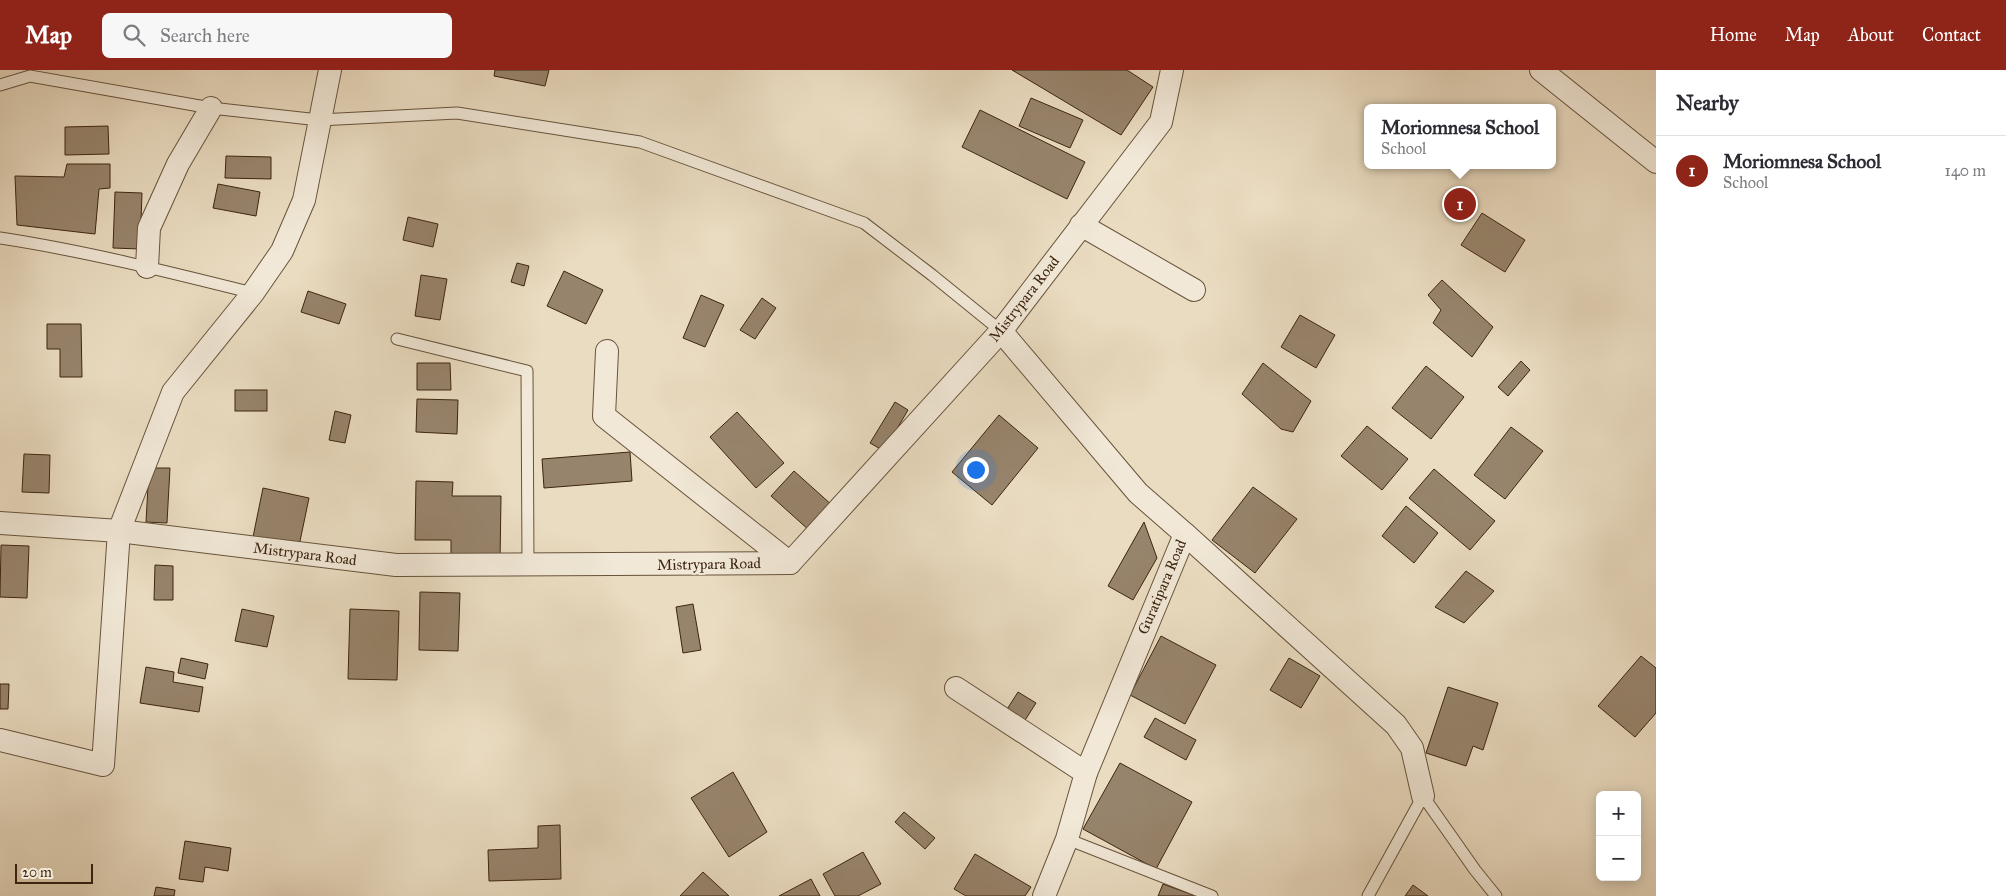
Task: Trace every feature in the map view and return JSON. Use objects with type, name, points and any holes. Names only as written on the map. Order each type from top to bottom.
[{"type":"street","points":[[0,740],[103,765],[119,530],[173,392],[253,293],[282,251],[304,200],[330,70]]},
{"type":"street","name":"Mistrypara Road","points":[[0,523],[119,530],[396,566],[790,563],[1001,331],[1161,122],[1172,70]]},
{"type":"street","points":[[1541,70],[1656,162]]},
{"type":"street","points":[[147,267],[149,228],[178,164],[211,108]]},
{"type":"street","points":[[1081,225],[1194,290]]},
{"type":"street","name":"Guratipara Road","points":[[1001,331],[1138,493],[1185,534],[1086,773],[1067,839],[1044,896]]},
{"type":"street","points":[[607,351],[604,416],[790,563]]},
{"type":"street","points":[[1185,534],[1396,725],[1412,748],[1424,796]]},
{"type":"street","points":[[956,688],[1086,773]]},
{"type":"lane","points":[[0,85],[30,76],[211,108],[319,120],[457,113],[640,142],[864,223],[1001,331]]},
{"type":"lane","points":[[0,238],[44,245],[147,267],[253,293]]},
{"type":"lane","points":[[397,340],[527,370],[528,566]]},
{"type":"lane","points":[[1368,896],[1424,796],[1475,870],[1496,896]]},
{"type":"lane","points":[[1067,839],[1212,896]]},
{"type":"building","points":[[495,70],[549,70],[545,86],[494,76]]},
{"type":"building","points":[[1012,70],[1127,70],[1153,87],[1121,135]]},
{"type":"building","points":[[1031,98],[1083,120],[1070,148],[1019,126]]},
{"type":"building","points":[[980,110],[1085,162],[1067,199],[962,147]]},
{"type":"building","points":[[108,126],[109,154],[65,155],[65,127]]},
{"type":"building","points":[[226,156],[271,157],[271,179],[225,178]]},
{"type":"building","points":[[67,164],[110,164],[110,188],[99,189],[95,234],[17,225],[15,176],[64,177]]},
{"type":"building","points":[[218,184],[260,192],[256,216],[213,208]]},
{"type":"building","points":[[115,192],[142,193],[140,249],[113,248]]},
{"type":"building","points":[[1482,213],[1525,240],[1505,272],[1461,245]]},
{"type":"building","points":[[408,217],[438,224],[433,247],[403,240]]},
{"type":"building","points":[[517,263],[529,266],[524,286],[511,282]]},
{"type":"building","points":[[564,271],[603,290],[586,324],[547,306]]},
{"type":"building","points":[[421,275],[447,279],[440,320],[415,316]]},
{"type":"building","points":[[1442,280],[1493,327],[1472,357],[1433,323],[1441,310],[1428,295]]},
{"type":"building","points":[[308,291],[346,304],[339,324],[301,312]]},
{"type":"building","points":[[701,295],[724,305],[705,347],[683,338]]},
{"type":"building","points":[[762,298],[776,308],[755,339],[740,330]]},
{"type":"building","points":[[1300,315],[1335,335],[1316,368],[1281,347]]},
{"type":"building","points":[[47,324],[81,324],[82,377],[60,377],[60,349],[47,349]]},
{"type":"building","points":[[1521,361],[1530,370],[1508,396],[1498,387]]},
{"type":"building","points":[[417,363],[450,363],[451,390],[417,390]]},
{"type":"building","points":[[1263,363],[1311,401],[1293,432],[1281,429],[1242,394]]},
{"type":"building","points":[[1426,366],[1464,397],[1431,439],[1392,408]]},
{"type":"building","points":[[235,390],[267,390],[267,411],[235,411]]},
{"type":"building","points":[[417,399],[458,400],[457,434],[416,432]]},
{"type":"building","points":[[895,402],[908,410],[884,451],[870,443]]},
{"type":"building","points":[[335,411],[351,415],[345,443],[329,440]]},
{"type":"building","points":[[737,412],[784,463],[756,488],[710,437]]},
{"type":"building","points":[[999,415],[1038,448],[992,505],[952,472]]},
{"type":"building","points":[[1367,426],[1408,459],[1382,490],[1341,456]]},
{"type":"building","points":[[1511,427],[1543,451],[1505,499],[1474,475]]},
{"type":"building","points":[[630,452],[632,481],[544,488],[542,459]]},
{"type":"building","points":[[24,454],[50,455],[49,493],[22,492]]},
{"type":"building","points":[[149,468],[170,468],[167,523],[146,522]]},
{"type":"building","points":[[1434,469],[1495,521],[1470,550],[1409,498]]},
{"type":"building","points":[[794,471],[833,506],[810,531],[771,496]]},
{"type":"building","points":[[416,481],[453,482],[452,496],[501,496],[500,562],[451,561],[451,540],[415,540]]},
{"type":"building","points":[[1253,487],[1297,519],[1255,573],[1212,540]]},
{"type":"building","points":[[263,488],[309,498],[299,546],[253,537]]},
{"type":"building","points":[[1406,506],[1438,533],[1414,563],[1382,536]]},
{"type":"building","points":[[1144,522],[1157,558],[1133,600],[1108,586]]},
{"type":"building","points":[[1,545],[29,546],[27,598],[0,597]]},
{"type":"building","points":[[155,565],[173,566],[173,600],[154,600]]},
{"type":"building","points":[[1466,571],[1494,591],[1464,623],[1435,607]]},
{"type":"building","points":[[420,592],[460,593],[458,651],[419,650]]},
{"type":"building","points":[[693,604],[701,650],[683,653],[676,607]]},
{"type":"building","points":[[242,609],[274,616],[267,647],[235,641]]},
{"type":"building","points":[[350,609],[399,611],[397,680],[348,679]]},
{"type":"building","points":[[1161,636],[1216,665],[1185,724],[1130,695]]},
{"type":"building","points":[[1641,656],[1656,668],[1656,713],[1635,737],[1598,706]]},
{"type":"building","points":[[181,658],[208,664],[205,679],[178,673]]},
{"type":"building","points":[[1289,658],[1320,676],[1301,708],[1270,690]]},
{"type":"building","points":[[146,667],[174,672],[173,682],[203,687],[199,712],[140,703]]},
{"type":"building","points":[[0,684],[9,684],[8,709],[0,709]]},
{"type":"building","points":[[1448,687],[1498,703],[1483,750],[1473,746],[1466,766],[1426,753]]},
{"type":"building","points":[[1018,692],[1036,703],[1022,725],[1004,714]]},
{"type":"building","points":[[1155,718],[1196,740],[1186,760],[1144,737]]},
{"type":"building","points":[[1120,763],[1192,802],[1156,869],[1083,829]]},
{"type":"building","points":[[733,772],[767,832],[729,857],[691,798]]},
{"type":"building","points":[[904,812],[935,838],[925,849],[895,822]]},
{"type":"building","points":[[560,825],[561,879],[489,881],[488,850],[538,848],[538,826]]},
{"type":"building","points":[[185,841],[231,848],[228,871],[205,867],[203,882],[179,879]]},
{"type":"building","points":[[863,852],[881,884],[858,896],[835,896],[823,874]]},
{"type":"building","points":[[975,854],[1031,887],[1025,896],[966,896],[954,889]]},
{"type":"building","points":[[703,872],[729,896],[680,896]]},
{"type":"building","points":[[811,879],[820,896],[779,896]]},
{"type":"building","points":[[1163,884],[1193,895],[1193,896],[1158,896]]},
{"type":"building","points":[[1413,885],[1428,896],[1405,896]]},
{"type":"building","points":[[156,887],[175,890],[174,896],[154,896]]},
{"type":"place","name":"Moriomnesa School","points":[[1460,204]]}]
